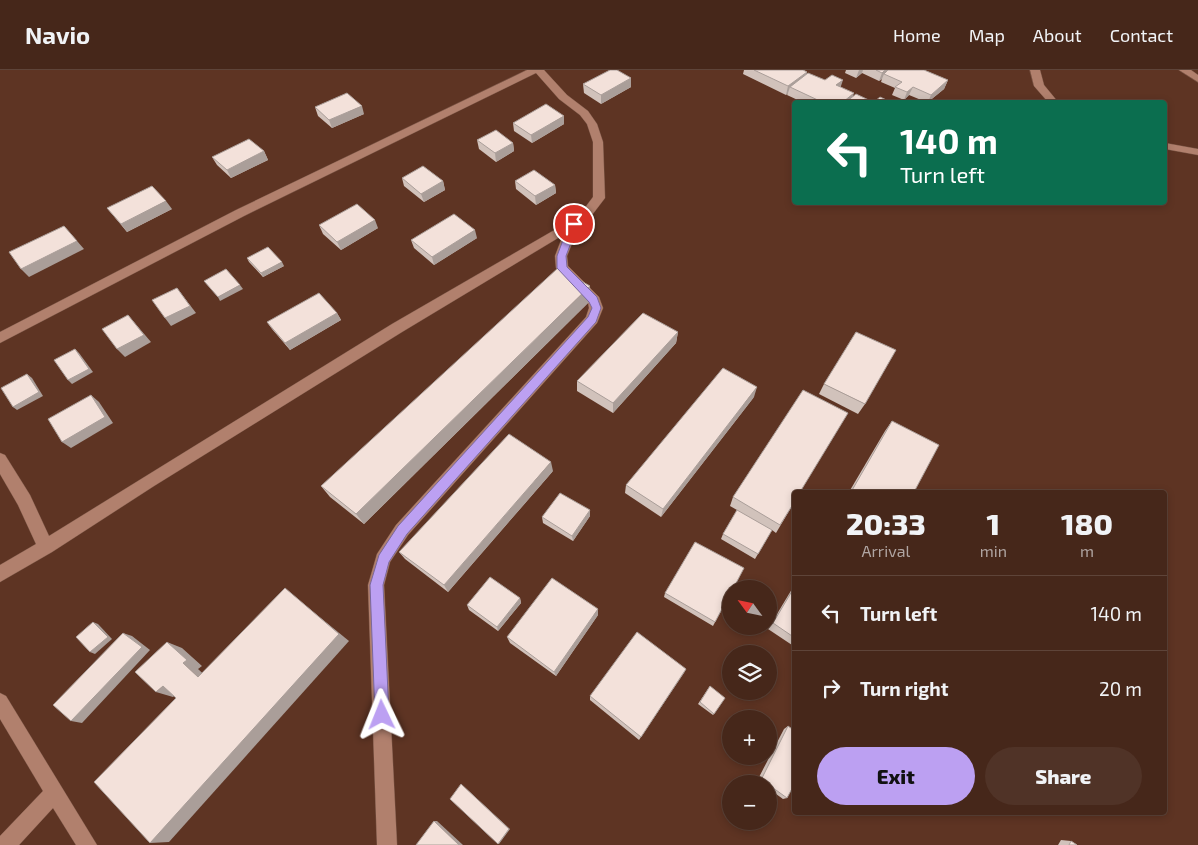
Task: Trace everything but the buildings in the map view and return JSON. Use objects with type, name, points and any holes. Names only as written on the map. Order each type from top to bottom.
[{"type":"street","points":[[0,338],[240,213],[537,70],[563,97],[584,113],[592,124],[598,142],[599,198],[588,212],[574,224],[520,254],[405,324],[0,574]]},
{"type":"street","points":[[1035,70],[1039,86],[1051,100]]},
{"type":"street","points":[[1184,70],[1198,78]]},
{"type":"street","points":[[1167,146],[1198,152]]},
{"type":"street","points":[[387,845],[376,585],[383,559],[402,530],[592,319],[596,308],[594,300],[562,268],[561,256],[574,224]]},
{"type":"street","points":[[0,460],[24,500],[46,546]]},
{"type":"street","points":[[0,702],[87,845]]},
{"type":"street","points":[[5,845],[55,792]]},
{"type":"route","points":[[382,715],[376,585],[383,559],[402,530],[592,319],[596,308],[594,300],[562,268],[561,256],[574,224]]}]
